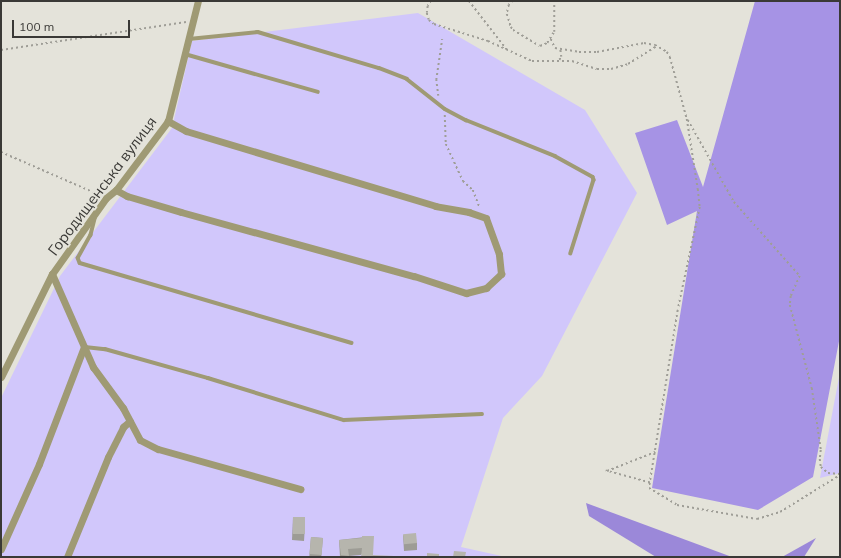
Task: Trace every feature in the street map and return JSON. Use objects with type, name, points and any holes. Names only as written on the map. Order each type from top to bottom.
[{"type":"street","name":"Городищенська вулиця","points":[[1,377],[52,274],[106,198],[116,190],[168,121],[186,54],[198,1]]},
{"type":"street","points":[[116,190],[127,196],[414,276],[466,293],[486,288],[501,274],[499,254],[486,218],[469,212],[436,206],[186,132],[168,121]]},
{"type":"street","points":[[52,274],[93,368],[130,421],[140,440],[158,449],[300,489]]},
{"type":"street","points":[[1,550],[39,464],[84,347]]},
{"type":"street","points":[[67,557],[108,457],[123,427],[130,421]]},
{"type":"lane","points":[[189,39],[258,32],[379,68],[407,79],[445,109],[466,120],[555,156],[593,177],[594,180],[571,253]]},
{"type":"lane","points":[[186,54],[318,92]]},
{"type":"lane","points":[[97,210],[91,235],[78,258],[80,263],[351,343]]},
{"type":"lane","points":[[84,347],[105,350],[201,376],[344,420],[482,414]]},
{"type":"path","points":[[431,1],[428,6],[427,13],[429,20],[434,24],[470,35],[532,61],[581,63],[597,69],[611,69],[628,64],[657,46]]},
{"type":"path","points":[[469,1],[508,52]]},
{"type":"path","points":[[513,1],[509,5],[507,14],[513,30],[540,46],[544,45],[551,39],[554,32],[554,1]]},
{"type":"path","points":[[1,50],[193,20]]},
{"type":"path","points":[[442,39],[436,90],[439,99],[445,105],[446,144],[464,181],[473,190],[484,218]]},
{"type":"path","points":[[551,39],[555,48],[597,52],[641,43],[657,46],[670,56],[687,119],[700,207],[678,310],[649,488],[676,505],[756,519],[780,512],[840,474]]},
{"type":"path","points":[[558,61],[561,57],[560,49]]},
{"type":"path","points":[[687,119],[734,202],[800,276],[791,296],[790,305],[812,388],[821,450],[821,467],[828,473],[840,474]]},
{"type":"path","points":[[1,152],[106,198]]},
{"type":"path","points":[[650,483],[606,471],[655,452]]},
{"type":"shaded area","points":[[755,1],[840,1],[840,336],[813,477],[758,510],[652,488],[697,211],[667,225],[635,133],[677,120],[703,187]]},
{"type":"shaded area","points":[[418,13],[585,110],[637,193],[542,376],[503,418],[461,547],[506,557],[1,557],[1,398],[60,276],[172,128],[192,41]]},
{"type":"shaded area","points":[[840,372],[840,473],[820,478]]},
{"type":"shaded area","points":[[586,503],[732,557],[656,557],[589,516]]},
{"type":"shaded area","points":[[816,538],[804,557],[782,557]]},
{"type":"building","points":[[293,517],[305,517],[305,534],[293,534]]},
{"type":"building","points":[[416,533],[417,543],[404,544],[403,534]]},
{"type":"building","points":[[362,536],[374,536],[373,555],[394,557],[361,557],[362,548],[348,549],[349,556],[341,555],[339,540],[362,538]]},
{"type":"building","points":[[311,537],[323,538],[321,555],[310,554]]},
{"type":"building","points":[[454,551],[466,552],[465,557],[453,557]]},
{"type":"building","points":[[427,553],[439,554],[439,557],[427,557]]}]
